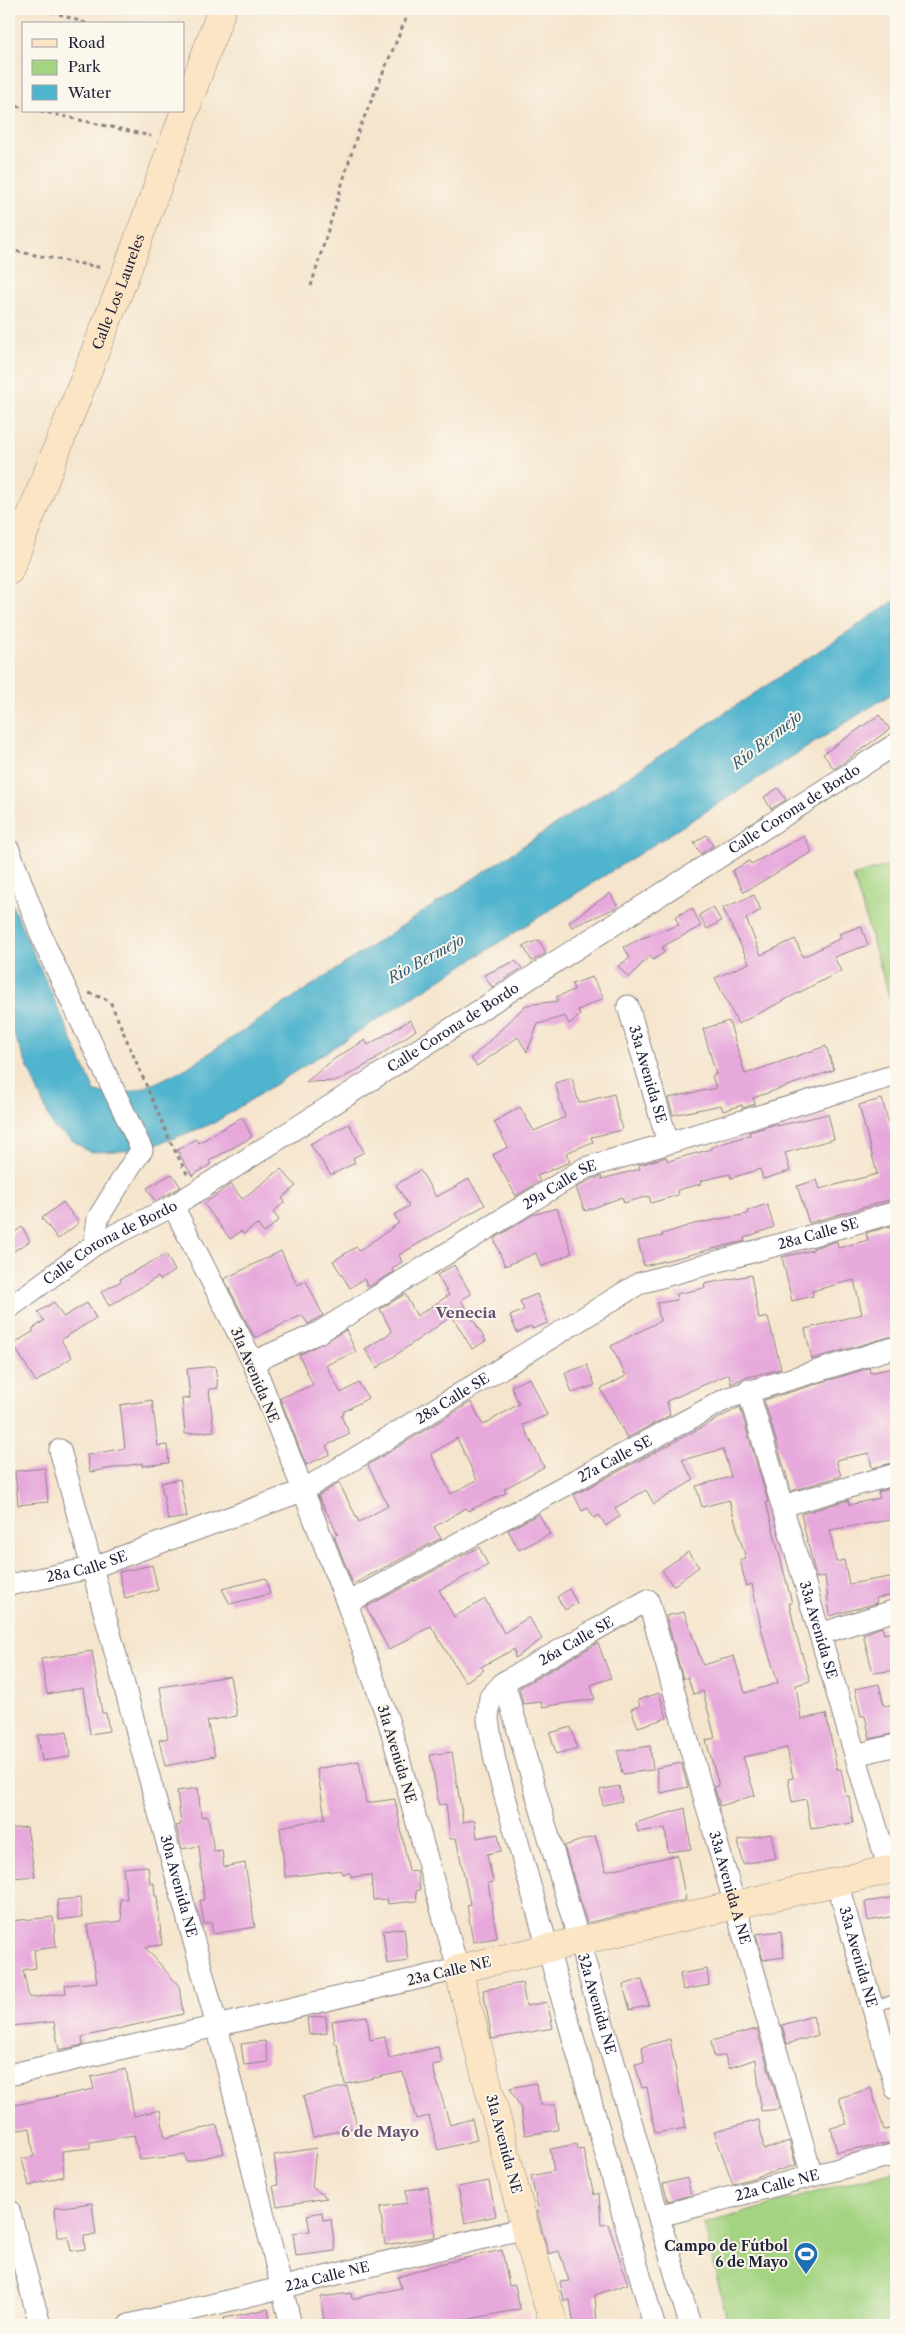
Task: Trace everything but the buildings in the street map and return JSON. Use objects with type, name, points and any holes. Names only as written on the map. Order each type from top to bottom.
[{"type":"street","name":"Calle Los Laureles","points":[[185,111],[222,9]]},
{"type":"street","name":"Calle Los Laureles","points":[[9,571],[126,273],[185,112]]},
{"type":"street","name":"Calle Corona de Bordo","points":[[9,1308],[94,1245],[173,1206],[896,744]]},
{"type":"street","points":[[9,850],[45,945],[142,1150],[98,1218],[94,1245]]},
{"type":"street","name":"33a Avenida SE","points":[[628,1006],[668,1143]]},
{"type":"street","name":"29a Calle SE","points":[[253,1362],[318,1333],[585,1168],[895,1078]]},
{"type":"street","name":"31a Avenida NE","points":[[173,1206],[253,1362],[347,1603],[389,1723],[458,1969],[525,2228],[554,2325]]},
{"type":"street","name":"28a Calle SE","points":[[9,1585],[91,1568],[302,1491],[640,1283],[896,1212]]},
{"type":"street","name":"27a Calle SE","points":[[347,1603],[728,1398],[748,1390],[896,1347]]},
{"type":"street","name":"33a Avenida SE","points":[[748,1390],[856,1756],[893,1869]]},
{"type":"street","name":"30a Avenida NE","points":[[60,1450],[217,2026],[291,2325]]},
{"type":"street","points":[[782,1506],[896,1474]]},
{"type":"street","name":"26a Calle SE","points":[[504,1682],[648,1600]]},
{"type":"street","name":"33a Avenida A NE","points":[[648,1600],[812,2176]]},
{"type":"street","points":[[820,1634],[896,1610]]},
{"type":"street","points":[[504,1682],[490,1697],[489,1704],[488,1720],[495,1761],[654,2325]]},
{"type":"street","name":"32a Avenida NE","points":[[504,1682],[690,2325]]},
{"type":"street","points":[[856,1756],[896,1745]]},
{"type":"street","name":"23a Calle NE","points":[[9,2075],[893,1869]]},
{"type":"street","name":"33a Avenida NE","points":[[837,1882],[896,2090]]},
{"type":"street","name":"22a Calle NE","points":[[659,2216],[896,2154]]},
{"type":"street","points":[[9,2210],[40,2325]]},
{"type":"street","name":"22a Calle NE","points":[[129,2325],[525,2228]]},
{"type":"lane","points":[[872,2006],[896,2000]]},
{"type":"path","points":[[44,9],[82,22]]},
{"type":"path","points":[[311,286],[358,132],[410,9]]},
{"type":"path","points":[[9,104],[22,107]]},
{"type":"path","points":[[44,112],[174,141]]},
{"type":"path","points":[[9,250],[126,273]]},
{"type":"path","points":[[110,1001],[171,1143],[195,1192]]},
{"type":"shaded area","points":[[528,2311],[532,2325],[473,2325]]},
{"type":"green space","points":[[896,863],[896,1019],[853,876]]},
{"type":"green space","name":"Campo de Fútbol 6 de Mayo","points":[[894,2170],[896,2177],[896,2325],[728,2325],[704,2224]]},
{"type":"water","name":"Río Bermejo","points":[[896,600],[896,691],[214,1123],[142,1150],[89,1152],[53,1127],[9,1023],[9,898],[95,1092],[120,1093],[142,1088],[185,1069]]},
{"type":"place","name":"Campo de Fútbol 6 de Mayo","points":[[806,2275]]},
{"type":"district","name":"Venecia","points":[[466,1313]]},
{"type":"district","name":"6 de Mayo","points":[[380,2132]]}]
